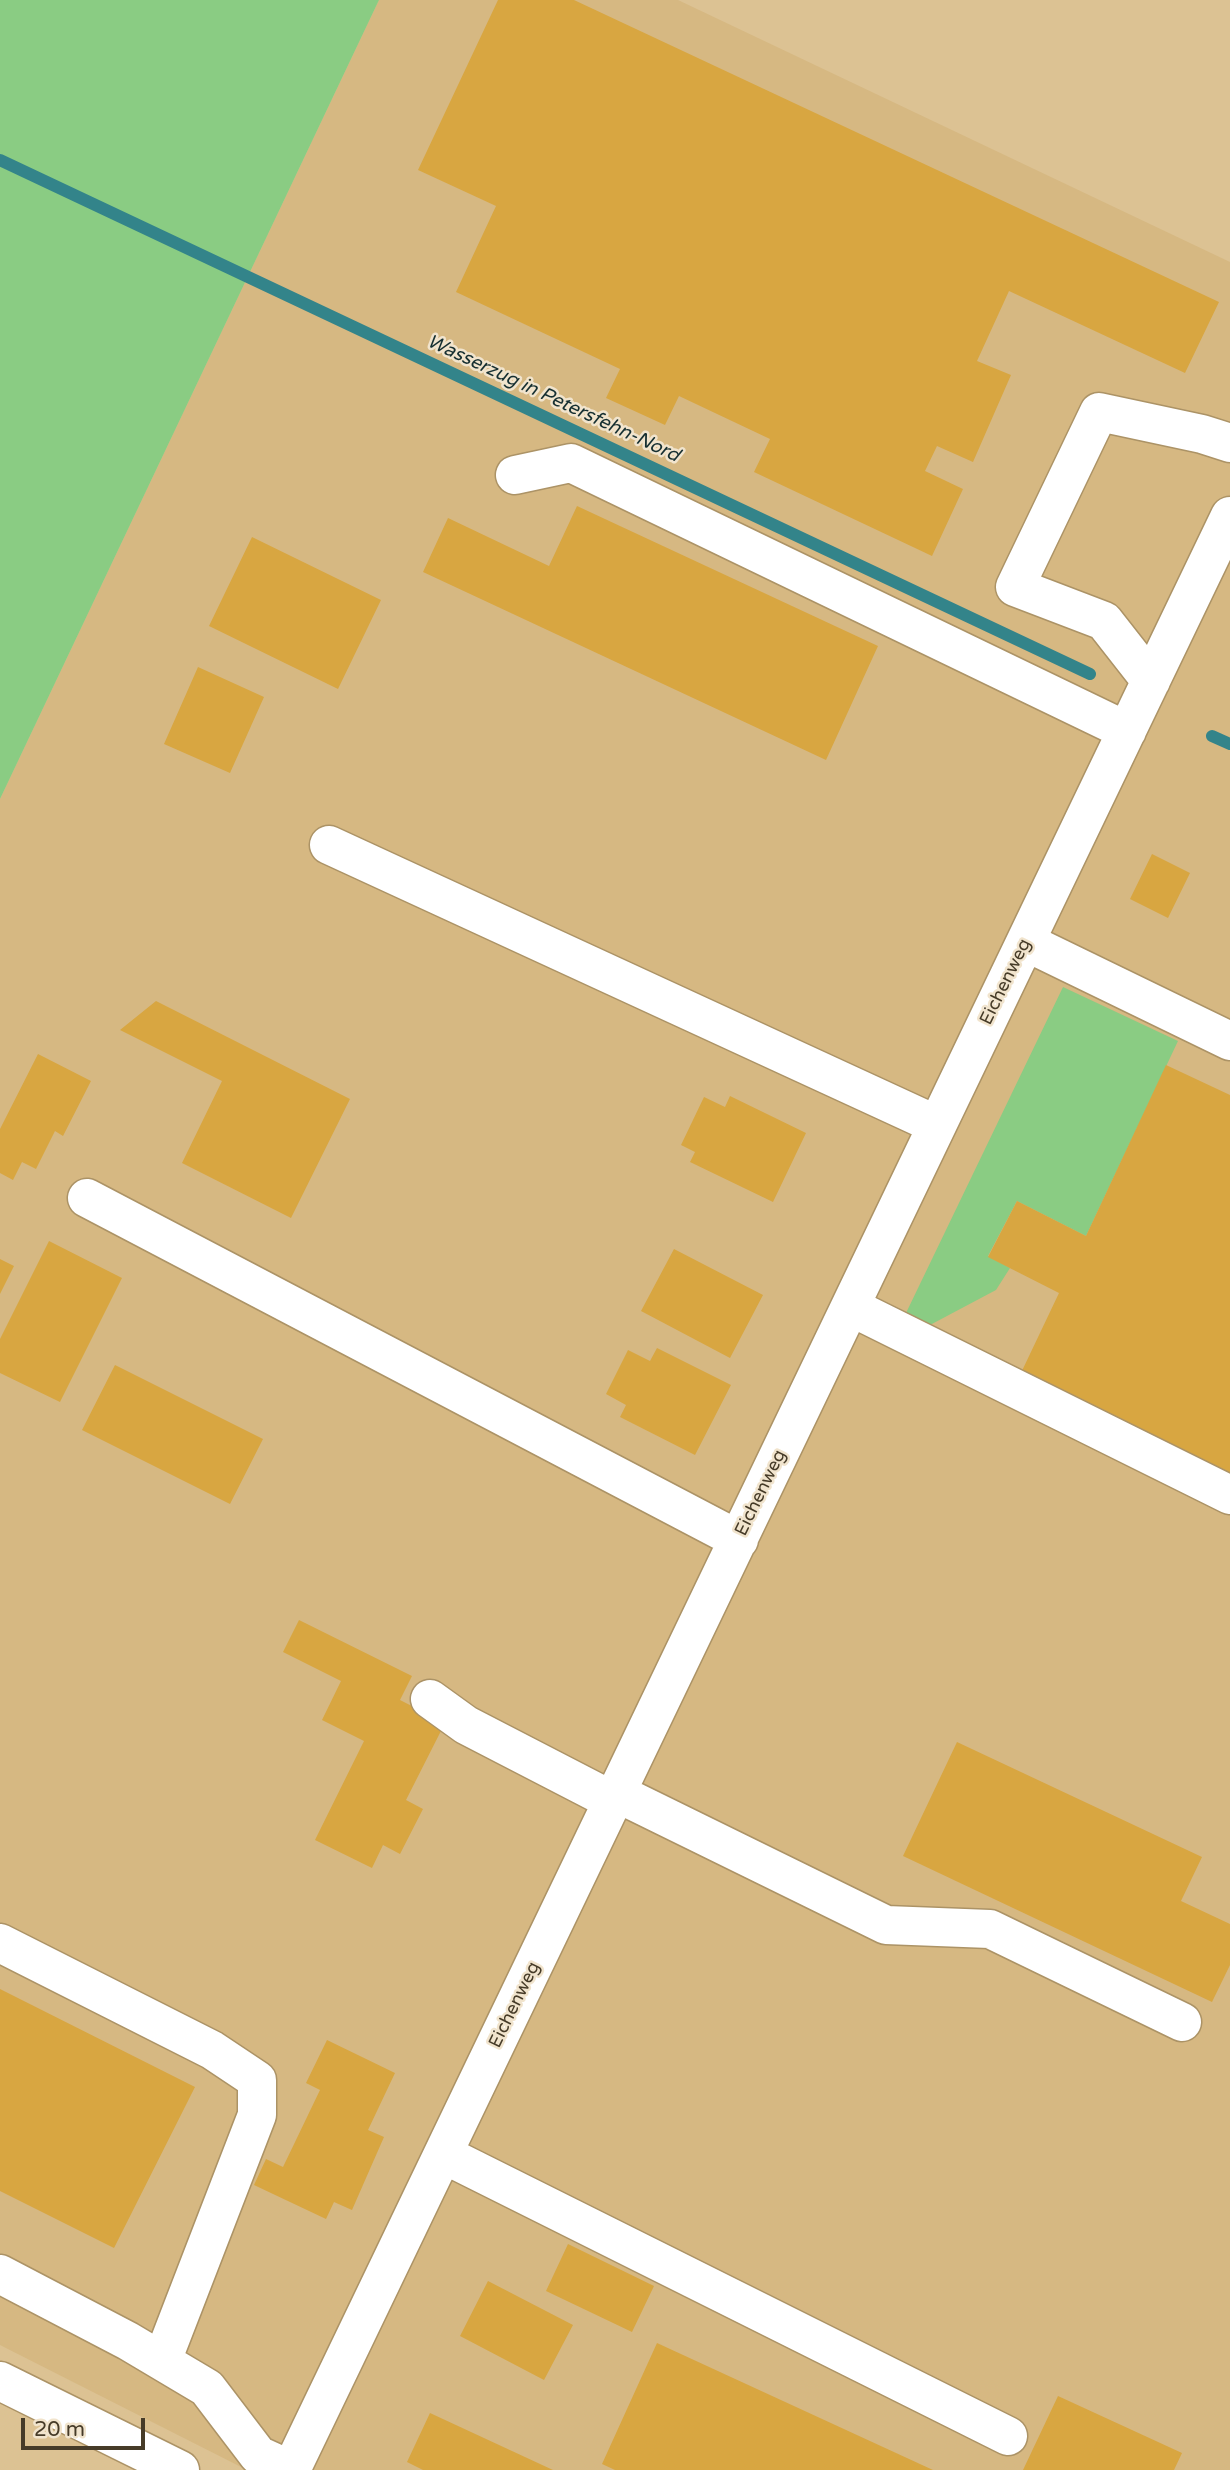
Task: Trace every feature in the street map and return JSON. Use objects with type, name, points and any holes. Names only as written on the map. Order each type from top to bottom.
[{"type":"street","points":[[1151,681],[1104,621],[1016,587],[1099,412],[1202,434],[1230,443]]},
{"type":"street","points":[[515,475],[571,463],[1127,731]]},
{"type":"street","name":"Eichenweg","points":[[291,2470],[1230,516]]},
{"type":"street","points":[[329,845],[937,1125]]},
{"type":"street","points":[[1026,942],[1230,1041]]},
{"type":"street","points":[[87,1198],[739,1540]]},
{"type":"street","points":[[850,1307],[1230,1495]]},
{"type":"street","points":[[430,1699],[466,1725],[886,1925],[990,1928],[1182,2022]]},
{"type":"street","points":[[0,1943],[212,2050],[257,2080],[257,2115],[162,2361]]},
{"type":"street","points":[[443,2154],[1008,2436]]},
{"type":"street","points":[[0,2274],[207,2388],[258,2455],[291,2470]]},
{"type":"street","points":[[0,2381],[180,2470]]},
{"type":"shaded area","points":[[379,0],[678,0],[1230,262],[1230,2470],[247,2470],[0,2345],[0,799]]},
{"type":"green space","points":[[0,0],[379,0],[0,799]]},
{"type":"green space","points":[[1063,987],[1178,1041],[1086,1236],[1017,1201],[988,1256],[1010,1268],[996,1290],[930,1325],[906,1313]]},
{"type":"building","points":[[498,0],[574,0],[1219,302],[1185,373],[1009,291],[977,361],[1011,375],[973,462],[937,446],[925,471],[963,489],[932,556],[754,472],[770,439],[679,396],[665,425],[606,398],[620,369],[456,292],[496,206],[418,170]]},
{"type":"building","points":[[577,506],[878,646],[826,760],[423,572],[448,518],[549,566]]},
{"type":"building","points":[[252,537],[381,600],[338,689],[209,626]]},
{"type":"building","points":[[198,667],[264,697],[230,773],[164,744]]},
{"type":"building","points":[[1152,854],[1190,873],[1168,918],[1130,899]]},
{"type":"building","points":[[156,1001],[350,1099],[291,1218],[182,1163],[222,1081],[120,1030]]},
{"type":"building","points":[[38,1054],[91,1081],[63,1136],[55,1131],[36,1169],[22,1162],[13,1180],[0,1173],[0,1129]]},
{"type":"building","points":[[1166,1065],[1230,1095],[1230,1474],[1020,1375],[1059,1293],[988,1257],[1017,1201],[1086,1236]]},
{"type":"building","points":[[730,1096],[806,1133],[773,1202],[690,1162],[695,1152],[681,1145],[704,1097],[725,1107]]},
{"type":"building","points":[[49,1241],[122,1278],[60,1402],[0,1373],[0,1339]]},
{"type":"building","points":[[674,1249],[763,1295],[730,1358],[641,1311]]},
{"type":"building","points":[[0,1259],[14,1266],[0,1294]]},
{"type":"building","points":[[657,1348],[731,1385],[695,1455],[620,1417],[626,1405],[606,1394],[628,1350],[650,1361]]},
{"type":"building","points":[[115,1365],[263,1439],[230,1504],[82,1430]]},
{"type":"building","points":[[299,1620],[412,1676],[400,1700],[445,1723],[406,1800],[423,1809],[400,1854],[383,1845],[372,1868],[315,1840],[364,1741],[322,1720],[341,1681],[283,1652]]},
{"type":"building","points":[[957,1742],[1202,1857],[1181,1901],[1230,1924],[1230,1965],[1212,2002],[903,1856]]},
{"type":"building","points":[[0,1989],[195,2087],[114,2248],[0,2191]]},
{"type":"building","points":[[327,2040],[395,2073],[368,2130],[384,2137],[352,2210],[334,2202],[326,2219],[254,2185],[266,2159],[283,2167],[320,2090],[306,2083]]},
{"type":"building","points":[[568,2244],[654,2286],[632,2332],[546,2291]]},
{"type":"building","points":[[488,2281],[573,2325],[544,2380],[460,2336]]},
{"type":"building","points":[[657,2343],[933,2470],[615,2470],[602,2464]]},
{"type":"building","points":[[1058,2396],[1182,2453],[1174,2470],[1023,2470]]},
{"type":"building","points":[[430,2413],[553,2470],[423,2470],[407,2462]]},
{"type":"waterway","name":"Wasserzug in Petersfehn-Nord","points":[[0,160],[1090,674]]},
{"type":"waterway","name":"Wasserzug in Petersfehn-Nord","points":[[1212,736],[1230,744]]}]
